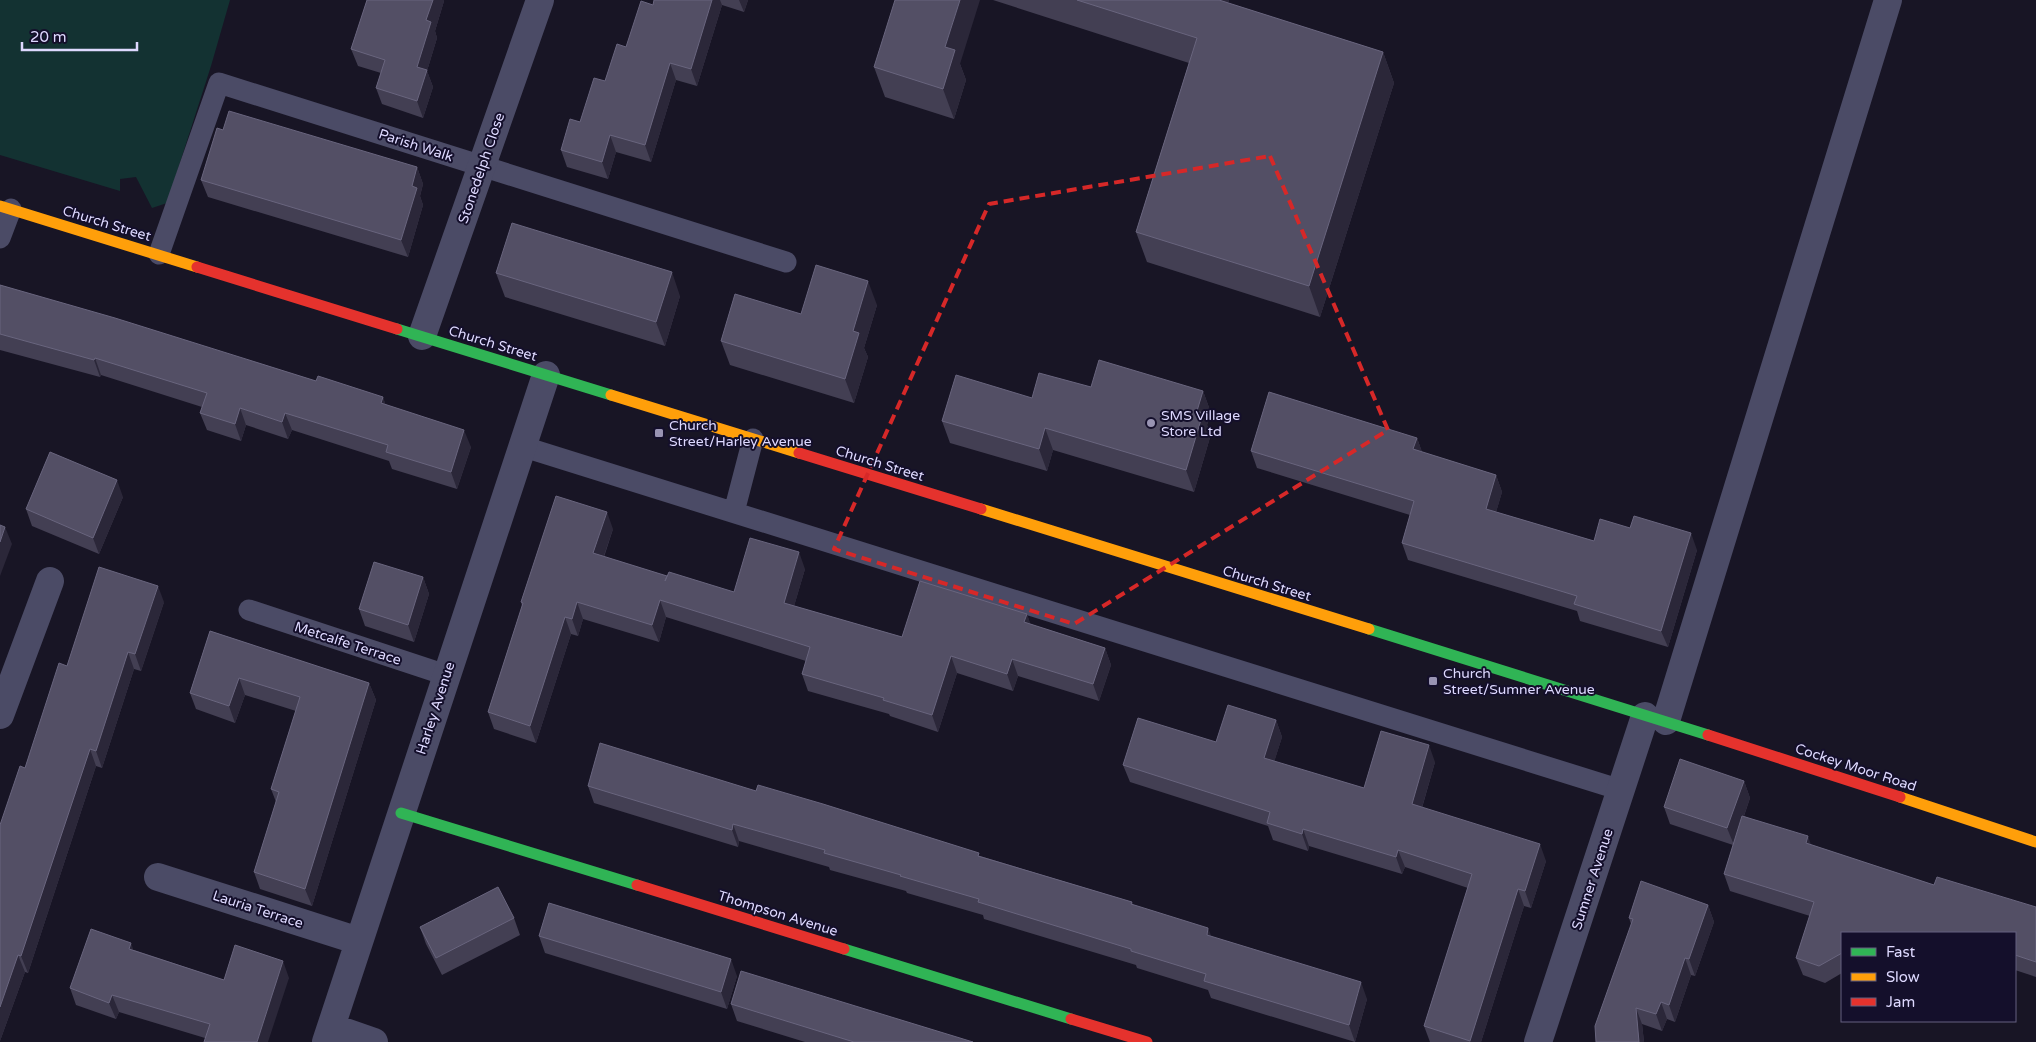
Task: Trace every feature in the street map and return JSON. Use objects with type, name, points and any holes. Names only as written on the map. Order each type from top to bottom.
[{"type":"main road","name":"Church Street","points":[[5,208],[159,254],[1656,718]]},
{"type":"main road","name":"Cockey Moor Road","points":[[1656,718],[2036,842]]},
{"type":"main road","name":"Thompson Avenue","points":[[401,813],[1147,1042]]},
{"type":"street","name":"Stonedelph Close","points":[[422,336],[540,0]]},
{"type":"street","name":"Sumner Avenue","points":[[1538,1042],[1621,790],[1656,718],[1888,0]]},
{"type":"street","name":"Harley Avenue","points":[[328,1034],[546,375]]},
{"type":"street","points":[[0,715],[50,581]]},
{"type":"street","name":"Lauria Terrace","points":[[158,877],[359,942]]},
{"type":"street","points":[[328,1034],[374,1042]]},
{"type":"lane","name":"Parish Walk","points":[[159,254],[219,83],[786,262]]},
{"type":"lane","points":[[0,238],[5,208]]},
{"type":"lane","points":[[734,512],[753,439]]},
{"type":"lane","points":[[521,446],[1621,790]]},
{"type":"lane","name":"Metcalfe Terrace","points":[[249,610],[446,675]]},
{"type":"highlighted area","points":[[1270,156],[1388,430],[1074,624],[834,549],[989,204]]},
{"type":"green space","points":[[0,0],[230,0],[167,203],[152,208],[136,177],[120,179],[120,191],[0,155]]},
{"type":"building","points":[[367,0],[433,0],[426,20],[431,22],[417,67],[427,70],[417,101],[376,88],[385,60],[351,49]]},
{"type":"building","points":[[654,0],[712,0],[691,69],[670,63],[645,145],[610,135],[602,162],[561,150],[570,119],[580,122],[594,78],[605,81],[617,44],[626,47],[641,1],[653,5]]},
{"type":"building","points":[[895,0],[960,0],[945,47],[955,50],[943,89],[874,67]]},
{"type":"building","points":[[1077,0],[1219,0],[1383,52],[1309,286],[1136,232],[1197,38]]},
{"type":"building","points":[[229,111],[417,167],[412,186],[417,188],[401,240],[201,180],[217,128],[223,130]]},
{"type":"building","points":[[512,223],[672,272],[656,322],[496,273]]},
{"type":"building","points":[[816,265],[868,281],[853,331],[859,333],[845,379],[721,341],[735,294],[801,314]]},
{"type":"building","points":[[0,285],[115,318],[316,381],[318,376],[383,397],[381,403],[464,430],[451,472],[386,452],[388,445],[285,413],[282,422],[240,408],[235,424],[200,413],[207,393],[95,358],[94,360],[0,334]]},
{"type":"building","points":[[1099,360],[1203,391],[1197,411],[1203,413],[1186,470],[1045,428],[1039,449],[942,421],[956,375],[1032,398],[1039,373],[1091,387]]},
{"type":"building","points":[[1269,392],[1417,438],[1413,449],[1496,475],[1486,509],[1594,541],[1600,519],[1630,528],[1634,516],[1691,533],[1661,631],[1574,604],[1577,596],[1402,543],[1414,501],[1251,451]]},
{"type":"building","points":[[50,452],[117,480],[93,538],[26,509]]},
{"type":"building","points":[[556,496],[607,512],[593,553],[667,576],[665,581],[669,572],[734,592],[750,538],[799,552],[784,603],[902,637],[920,581],[1027,614],[1024,622],[1105,648],[1093,684],[1012,659],[1007,674],[951,656],[932,715],[883,700],[884,698],[802,674],[810,647],[660,600],[652,625],[577,602],[572,619],[565,617],[530,726],[488,712],[523,603],[521,602]]},
{"type":"building","points":[[0,525],[5,527],[0,542]]},
{"type":"building","points":[[374,562],[423,577],[408,625],[359,609]]},
{"type":"building","points":[[99,567],[158,586],[135,654],[128,652],[96,751],[90,749],[21,956],[18,955],[0,1007],[0,825],[20,766],[25,768],[59,663],[67,666]]},
{"type":"building","points":[[210,631],[369,683],[305,889],[254,872],[279,792],[271,789],[300,697],[239,678],[229,706],[190,693]]},
{"type":"building","points":[[1228,705],[1276,720],[1264,758],[1364,788],[1381,731],[1429,745],[1412,804],[1540,844],[1525,891],[1518,889],[1470,1041],[1424,1026],[1472,874],[1398,850],[1396,857],[1303,829],[1302,834],[1267,823],[1270,812],[1123,765],[1138,718],[1216,742]]},
{"type":"building","points":[[600,743],[756,791],[758,785],[823,804],[979,853],[978,856],[1132,902],[1131,904],[1208,928],[1207,935],[1361,982],[1349,1025],[1204,981],[1206,974],[978,902],[979,899],[824,853],[825,850],[733,824],[732,830],[588,786]]},
{"type":"building","points":[[1680,759],[1744,781],[1727,828],[1664,807]]},
{"type":"building","points":[[1742,816],[1808,836],[1806,843],[1934,885],[1937,877],[2036,907],[2036,962],[2016,955],[2016,932],[1841,932],[1841,954],[1819,966],[1796,958],[1814,902],[1724,874]]},
{"type":"building","points":[[1641,881],[1708,905],[1689,959],[1685,958],[1669,1005],[1661,1002],[1656,1014],[1636,1008],[1639,1042],[1596,1042],[1595,1026],[1633,919],[1629,918]]},
{"type":"building","points":[[498,887],[514,918],[436,958],[420,927]]},
{"type":"building","points":[[549,903],[731,959],[721,992],[539,936]]},
{"type":"building","points":[[91,929],[131,943],[129,949],[224,980],[235,945],[283,961],[257,1042],[204,1042],[210,1024],[112,995],[109,1003],[70,988]]},
{"type":"building","points":[[741,971],[973,1042],[854,1042],[731,1004]]},
{"type":"traffic: fast","points":[[397,329],[611,395]]},
{"type":"traffic: fast","points":[[1369,629],[1708,735]]},
{"type":"traffic: fast","points":[[401,813],[637,885]]},
{"type":"traffic: fast","points":[[844,949],[1071,1019]]},
{"type":"traffic: slow","points":[[0,206],[197,267]]},
{"type":"traffic: slow","points":[[611,395],[799,453]]},
{"type":"traffic: slow","points":[[981,509],[1369,629]]},
{"type":"traffic: slow","points":[[1900,797],[2036,842]]},
{"type":"traffic: jam","points":[[197,267],[397,329]]},
{"type":"traffic: jam","points":[[799,453],[981,509]]},
{"type":"traffic: jam","points":[[1708,735],[1900,797]]},
{"type":"traffic: jam","points":[[637,885],[844,949]]},
{"type":"traffic: jam","points":[[1071,1019],[1147,1042]]},
{"type":"place","name":"SMS Village Store Ltd","points":[[1151,423]]},
{"type":"place","name":"Church Street/Harley Avenue","points":[[659,433]]},
{"type":"place","name":"Church Street/Sumner Avenue","points":[[1433,681]]}]
